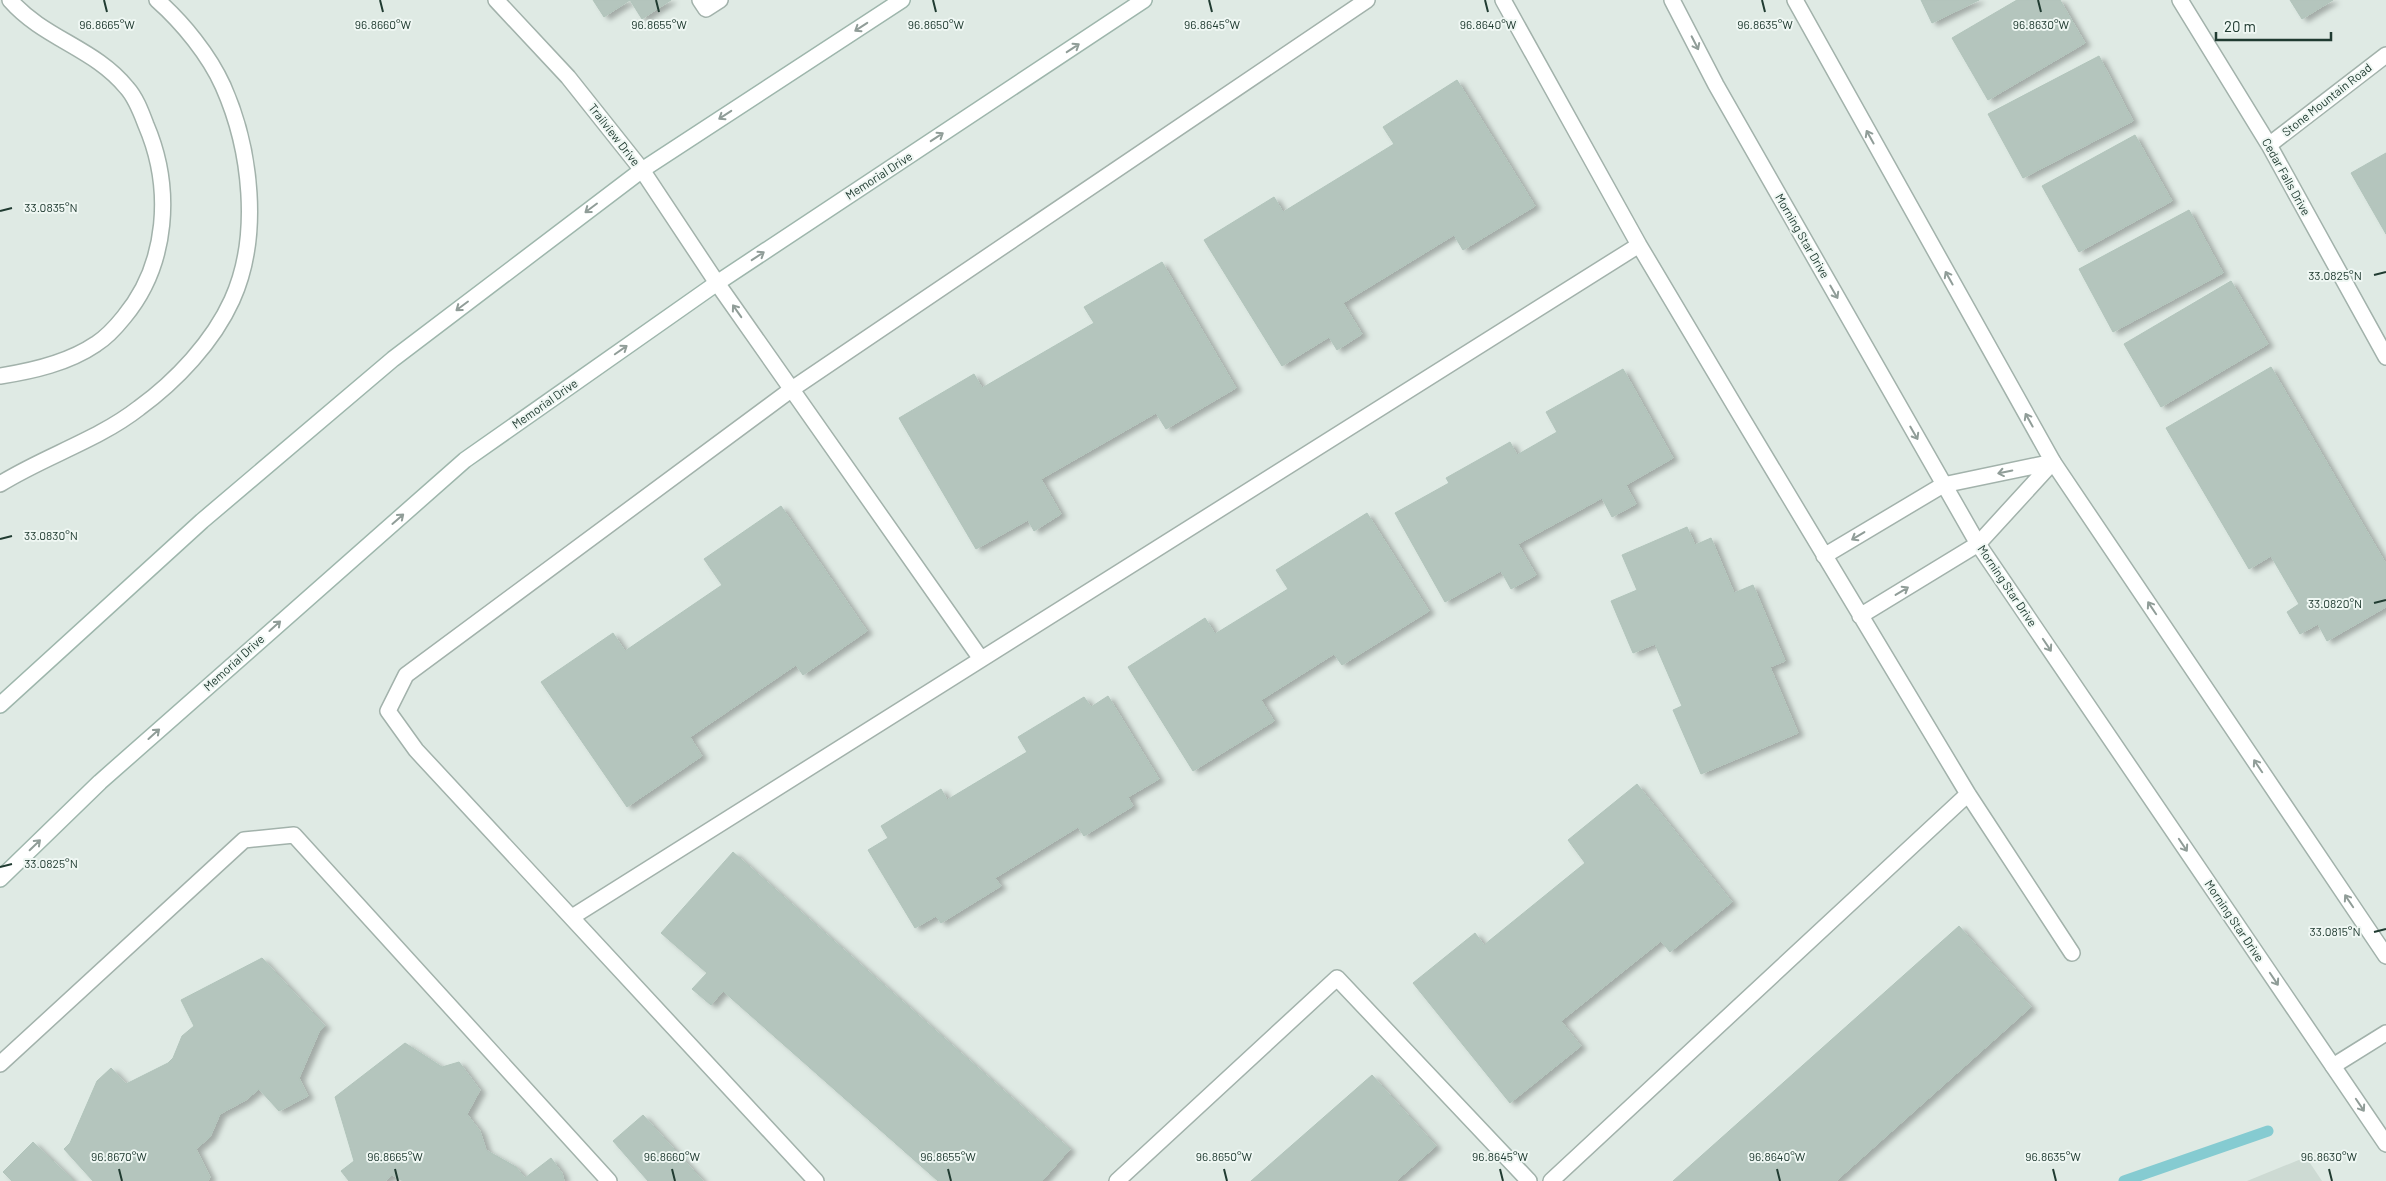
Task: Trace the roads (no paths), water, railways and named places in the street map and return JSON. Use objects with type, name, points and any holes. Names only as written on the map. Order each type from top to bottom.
[{"type":"street","points":[[0,376],[32,370],[79,354],[98,343],[117,325],[147,285],[161,236],[163,210],[158,161],[151,134],[128,89],[112,72],[89,54],[44,30],[24,16],[10,0]]},
{"type":"street","points":[[0,484],[34,464],[104,430],[138,409],[165,387],[220,322],[240,276],[247,236],[250,200],[246,169],[232,110],[223,86],[209,61],[178,21],[157,0]]},
{"type":"street","name":"Trailview Drive","points":[[496,0],[568,77],[642,170],[717,283],[981,659]]},
{"type":"street","points":[[700,0],[706,9],[720,0]]},
{"type":"street","points":[[0,705],[202,521],[393,359],[642,170],[902,0]]},
{"type":"street","name":"Memorial Drive","points":[[0,879],[100,782],[465,460],[717,283],[1144,0]]},
{"type":"street","points":[[816,1181],[416,750],[388,710],[406,675],[792,389],[1367,0]]},
{"type":"street","points":[[1503,0],[1639,245],[1824,556],[1968,794],[2072,953]]},
{"type":"street","name":"Morning Star Drive","points":[[1672,0],[1716,85],[1978,544],[2386,1144]]},
{"type":"street","points":[[1795,0],[2053,462],[2386,956]]},
{"type":"street","name":"Cedar Falls Drive","points":[[2180,0],[2268,145],[2386,356]]},
{"type":"street","name":"Stone Mountain Road","points":[[2268,145],[2386,55]]},
{"type":"street","points":[[572,918],[1639,245]]},
{"type":"street","points":[[1824,556],[1943,485],[2053,462]]},
{"type":"street","points":[[1860,616],[1978,544],[2053,462]]},
{"type":"street","points":[[1551,1181],[1968,794]]},
{"type":"street","points":[[0,1064],[244,840],[294,835],[608,1181]]},
{"type":"street","points":[[1116,1181],[1337,978],[1529,1181]]},
{"type":"street","points":[[2334,1066],[2386,1033]]},
{"type":"waterway","points":[[2124,1181],[2268,1131]]}]
